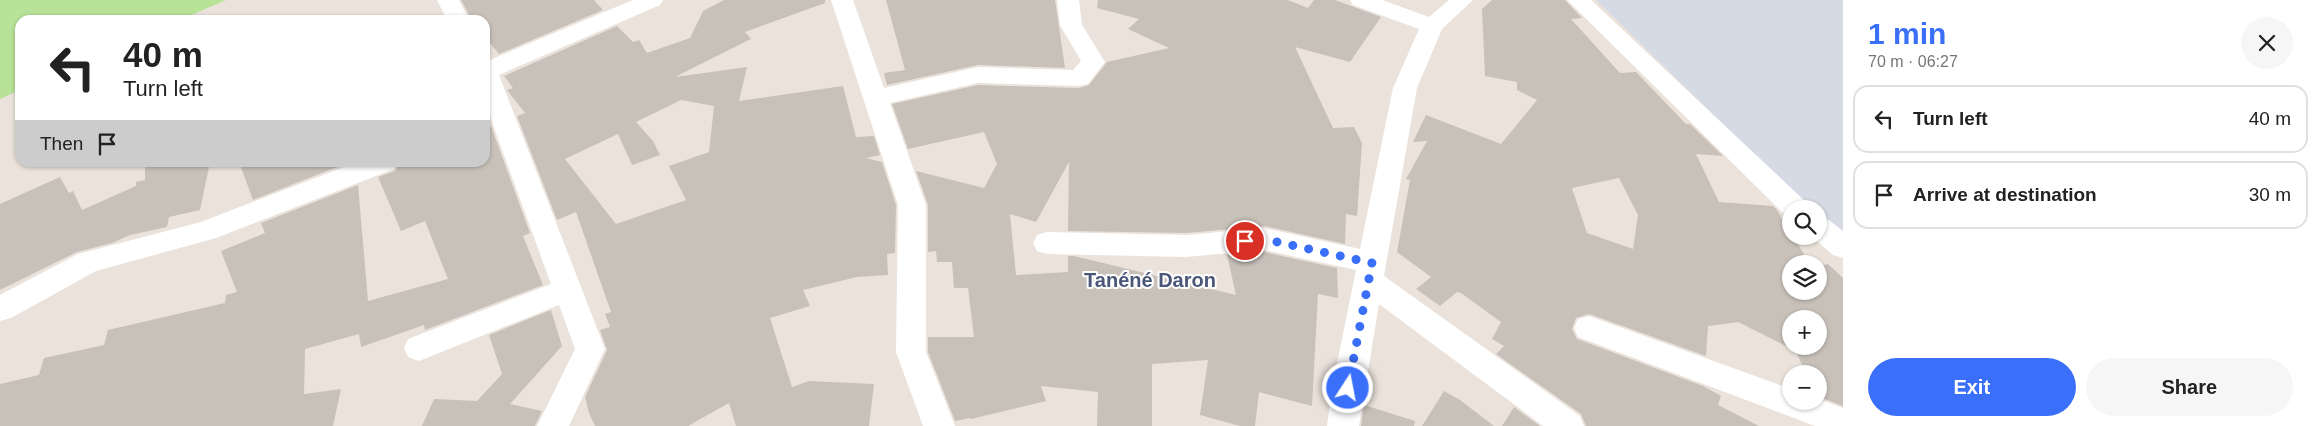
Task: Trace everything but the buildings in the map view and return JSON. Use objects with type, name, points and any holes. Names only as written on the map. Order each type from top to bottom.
[{"type":"street","points":[[448,0],[456,15]]},
{"type":"street","points":[[490,69],[652,0]]},
{"type":"street","points":[[842,0],[912,205],[911,352],[939,426]]},
{"type":"street","points":[[874,98],[978,75],[1079,78],[1094,62],[1071,25],[1068,0]]},
{"type":"street","points":[[1361,0],[1432,26]]},
{"type":"street","points":[[1343,426],[1348,388],[1405,88],[1432,26],[1462,0]]},
{"type":"street","points":[[1578,0],[1787,200]]},
{"type":"street","points":[[490,96],[494,121],[569,289],[590,348],[553,426]]},
{"type":"street","points":[[0,309],[88,262],[206,231],[372,167]]},
{"type":"street","points":[[1827,234],[1843,247]]},
{"type":"street","points":[[1047,243],[1186,246],[1264,239],[1370,272],[1568,426]]},
{"type":"street","points":[[419,348],[569,289]]},
{"type":"street","points":[[1589,328],[1843,422]]},
{"type":"shaded area","points":[[1596,0],[1843,0],[1843,240],[1827,226],[1827,200],[1798,200],[1764,164]]},
{"type":"green space","points":[[0,0],[226,0],[192,15],[15,15],[15,92],[0,99]]},
{"type":"district","name":"Tanéné Daron","points":[[1150,280]]},
{"type":"route","points":[[1245,241],[1264,239],[1372,263],[1348,388]]}]
